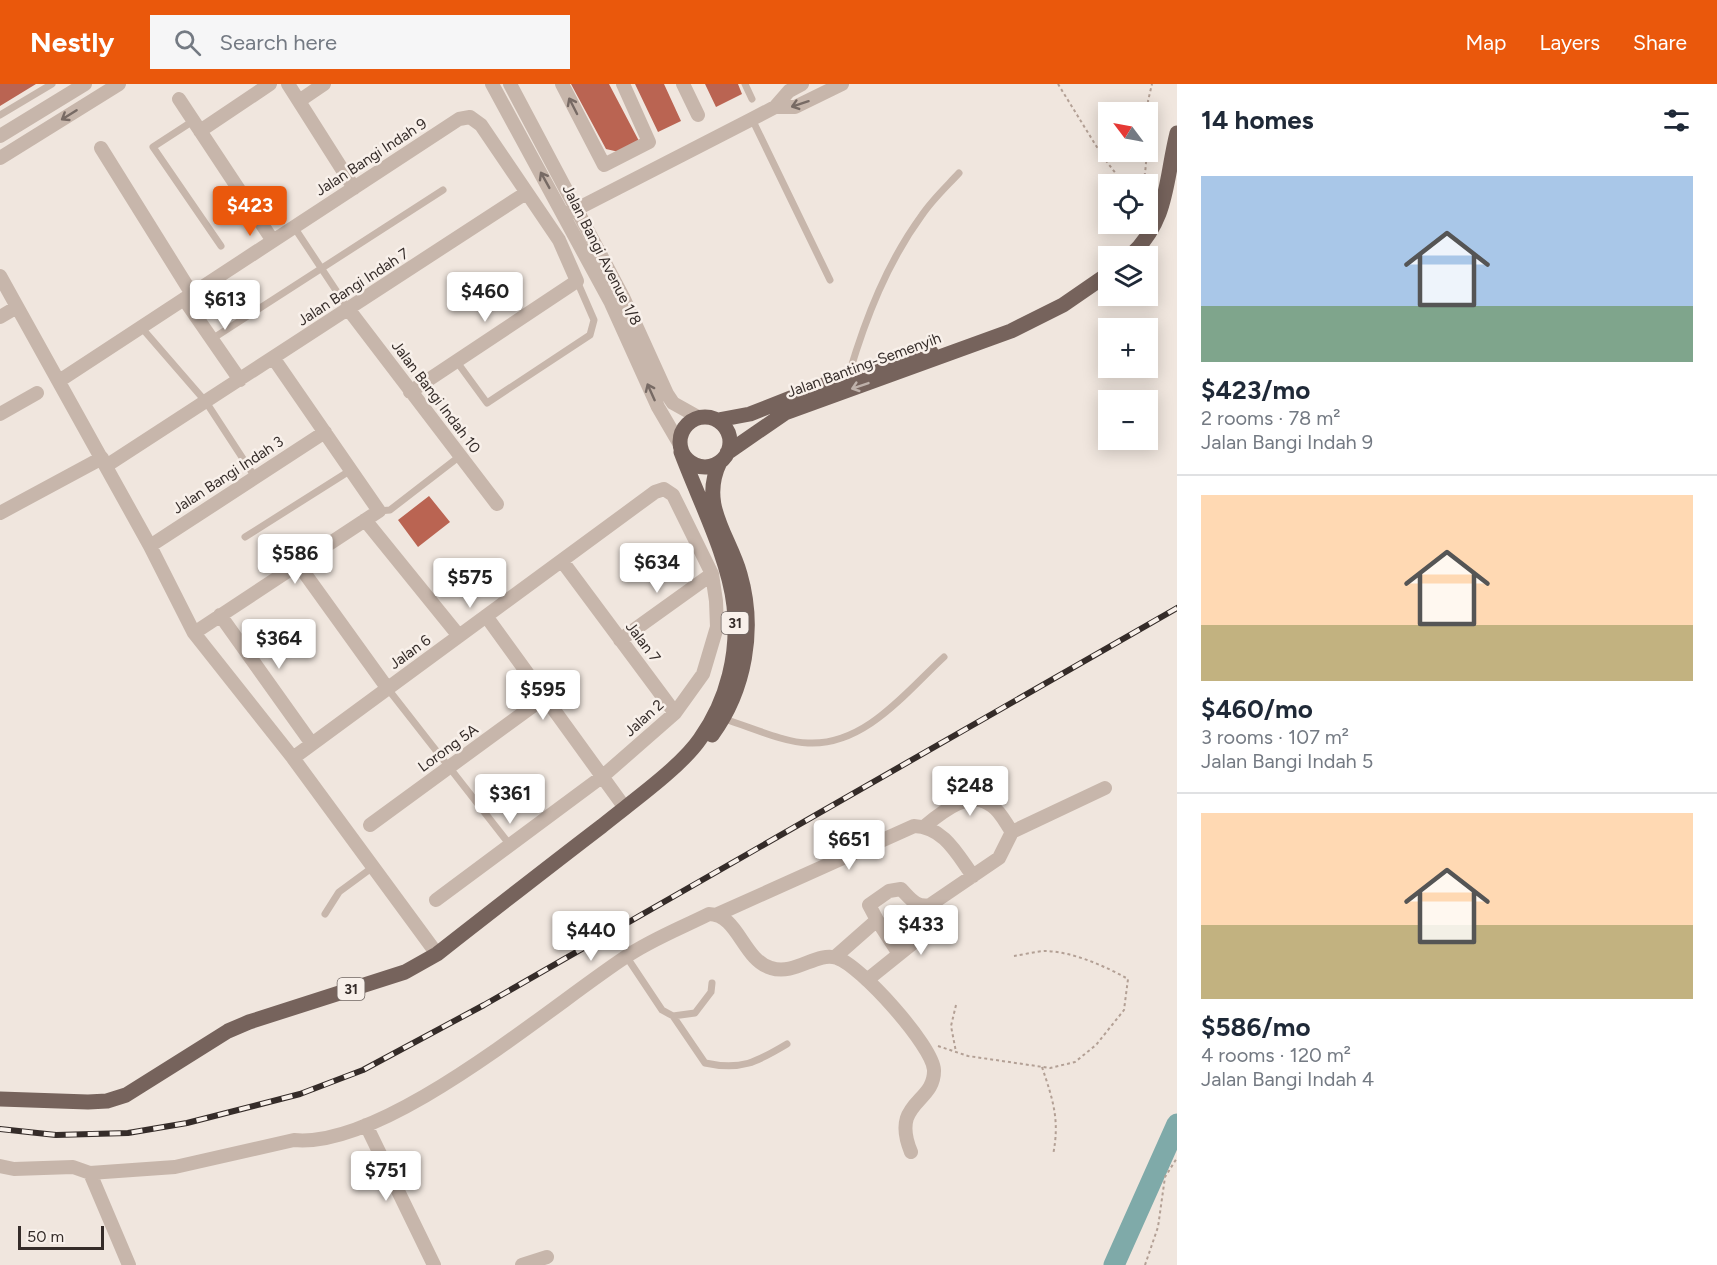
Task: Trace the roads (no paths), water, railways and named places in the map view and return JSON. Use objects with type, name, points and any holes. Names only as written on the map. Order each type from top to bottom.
[{"type":"main road","points":[[1138,246],[1155,226],[1173,179],[1177,133]]},
{"type":"main road","name":"Jalan Banting-Semenyih","points":[[724,458],[785,413],[945,357],[954,350],[1011,331],[1064,306],[1098,281]]},
{"type":"main road","name":"Jalan Banting-Semenyih","points":[[718,420],[750,414],[849,375],[943,348],[954,350]]},
{"type":"main road","points":[[698,417],[718,420],[729,435],[724,458],[709,467],[698,467],[688,461],[680,447],[684,427],[698,417]]},
{"type":"main road","name":"31","points":[[0,1099],[107,1101],[126,1095],[228,1031],[405,972],[437,954],[660,779],[700,740],[720,706],[732,667],[735,636],[734,605],[728,576],[680,447]]},
{"type":"main road","name":"31","points":[[660,779],[701,751],[724,719],[742,675],[747,635],[747,602],[740,573],[712,499],[711,486],[724,458]]},
{"type":"street","points":[[0,136],[85,84]]},
{"type":"street","points":[[0,158],[119,84]]},
{"type":"street","points":[[197,126],[270,84]]},
{"type":"street","points":[[288,84],[354,188]]},
{"type":"street","points":[[299,101],[324,84]]},
{"type":"street","name":"Jalan Bangi Avenue 1/8","points":[[492,84],[623,297],[667,394],[673,403],[698,417]]},
{"type":"street","name":"Jalan Bangi Avenue 1/8","points":[[510,84],[658,407],[680,447]]},
{"type":"street","points":[[562,84],[604,165],[650,142],[623,84]]},
{"type":"street","points":[[683,84],[699,115]]},
{"type":"street","points":[[571,213],[775,107],[789,91],[802,84]]},
{"type":"street","points":[[775,107],[795,107],[842,84]]},
{"type":"street","points":[[179,99],[273,241]]},
{"type":"street","name":"Jalan Bangi Indah 9","points":[[59,381],[459,119],[470,117],[481,125],[526,193]]},
{"type":"street","points":[[102,147],[212,339],[240,380]]},
{"type":"street","points":[[410,392],[578,281],[559,240],[526,193]]},
{"type":"street","name":"Jalan Bangi Indah 7","points":[[0,513],[104,462],[206,402],[526,193]]},
{"type":"street","points":[[0,276],[150,546],[194,633],[292,758],[437,954]]},
{"type":"street","points":[[0,317],[17,306]]},
{"type":"street","name":"Jalan Bangi Indah 10","points":[[349,310],[497,504]]},
{"type":"street","points":[[194,633],[379,511],[274,358]]},
{"type":"street","points":[[0,414],[37,393]]},
{"type":"street","name":"Jalan Bangi Indah 3","points":[[150,546],[325,432]]},
{"type":"street","name":"Jalan 6","points":[[292,758],[655,492],[664,489]]},
{"type":"street","name":"Jalan 2","points":[[436,900],[603,776],[675,713],[703,674],[717,627],[712,574],[673,495],[664,489]]},
{"type":"street","points":[[365,520],[459,636]]},
{"type":"street","name":"Jalan 7","points":[[562,561],[675,713]]},
{"type":"street","points":[[298,564],[388,688]]},
{"type":"street","points":[[620,640],[712,574]]},
{"type":"street","points":[[220,615],[312,744]]},
{"type":"street","points":[[486,616],[625,808]]},
{"type":"street","name":"Lorong 5A","points":[[370,825],[545,697]]},
{"type":"street","points":[[899,954],[869,905],[889,891],[901,889],[914,903],[923,907],[930,905],[999,858],[1012,832],[1104,789]]},
{"type":"street","points":[[0,1166],[14,1169],[73,1167],[90,1173],[175,1167],[294,1140],[314,1142],[366,1125],[429,1095],[626,956],[708,914],[718,914],[904,828],[925,826],[948,808],[976,799],[992,805],[1012,832]]},
{"type":"street","points":[[925,826],[946,839],[973,876]]},
{"type":"street","points":[[867,981],[923,935],[923,907]]},
{"type":"street","points":[[718,914],[726,920],[752,958],[762,966],[778,971],[792,970],[820,959],[835,957],[877,920]]},
{"type":"street","points":[[835,957],[850,965],[867,981],[929,1053],[934,1071],[927,1088],[905,1119],[904,1136],[911,1152]]},
{"type":"street","points":[[366,1125],[434,1265]]},
{"type":"street","points":[[90,1173],[129,1265]]},
{"type":"street","points":[[522,1265],[547,1257]]},
{"type":"lane","points":[[0,115],[52,84]]},
{"type":"lane","points":[[745,84],[752,99]]},
{"type":"lane","points":[[752,119],[830,280]]},
{"type":"lane","points":[[197,126],[153,147],[221,246]]},
{"type":"lane","points":[[849,375],[861,333],[892,259],[922,213],[959,173]]},
{"type":"lane","points":[[212,339],[443,190]]},
{"type":"lane","points":[[294,227],[349,310]]},
{"type":"lane","points":[[457,362],[487,403],[590,335],[594,320],[578,281]]},
{"type":"lane","points":[[141,327],[206,402],[255,477]]},
{"type":"lane","points":[[379,511],[390,510],[460,456]]},
{"type":"lane","points":[[245,537],[351,470]]},
{"type":"lane","points":[[724,719],[791,741],[809,744],[848,736],[878,718],[944,657]]},
{"type":"lane","points":[[388,688],[510,845]]},
{"type":"lane","points":[[325,914],[339,892],[373,867]]},
{"type":"lane","points":[[626,956],[662,1010],[673,1016],[705,1063],[719,1066],[756,1064],[787,1044]]},
{"type":"lane","points":[[673,1016],[695,1014],[711,992],[712,983]]},
{"type":"waterway","points":[[1114,1265],[1177,1124]]},
{"type":"railway","points":[[0,1129],[56,1135],[128,1133],[187,1123],[300,1094],[363,1070],[484,1005],[1177,608]]}]
